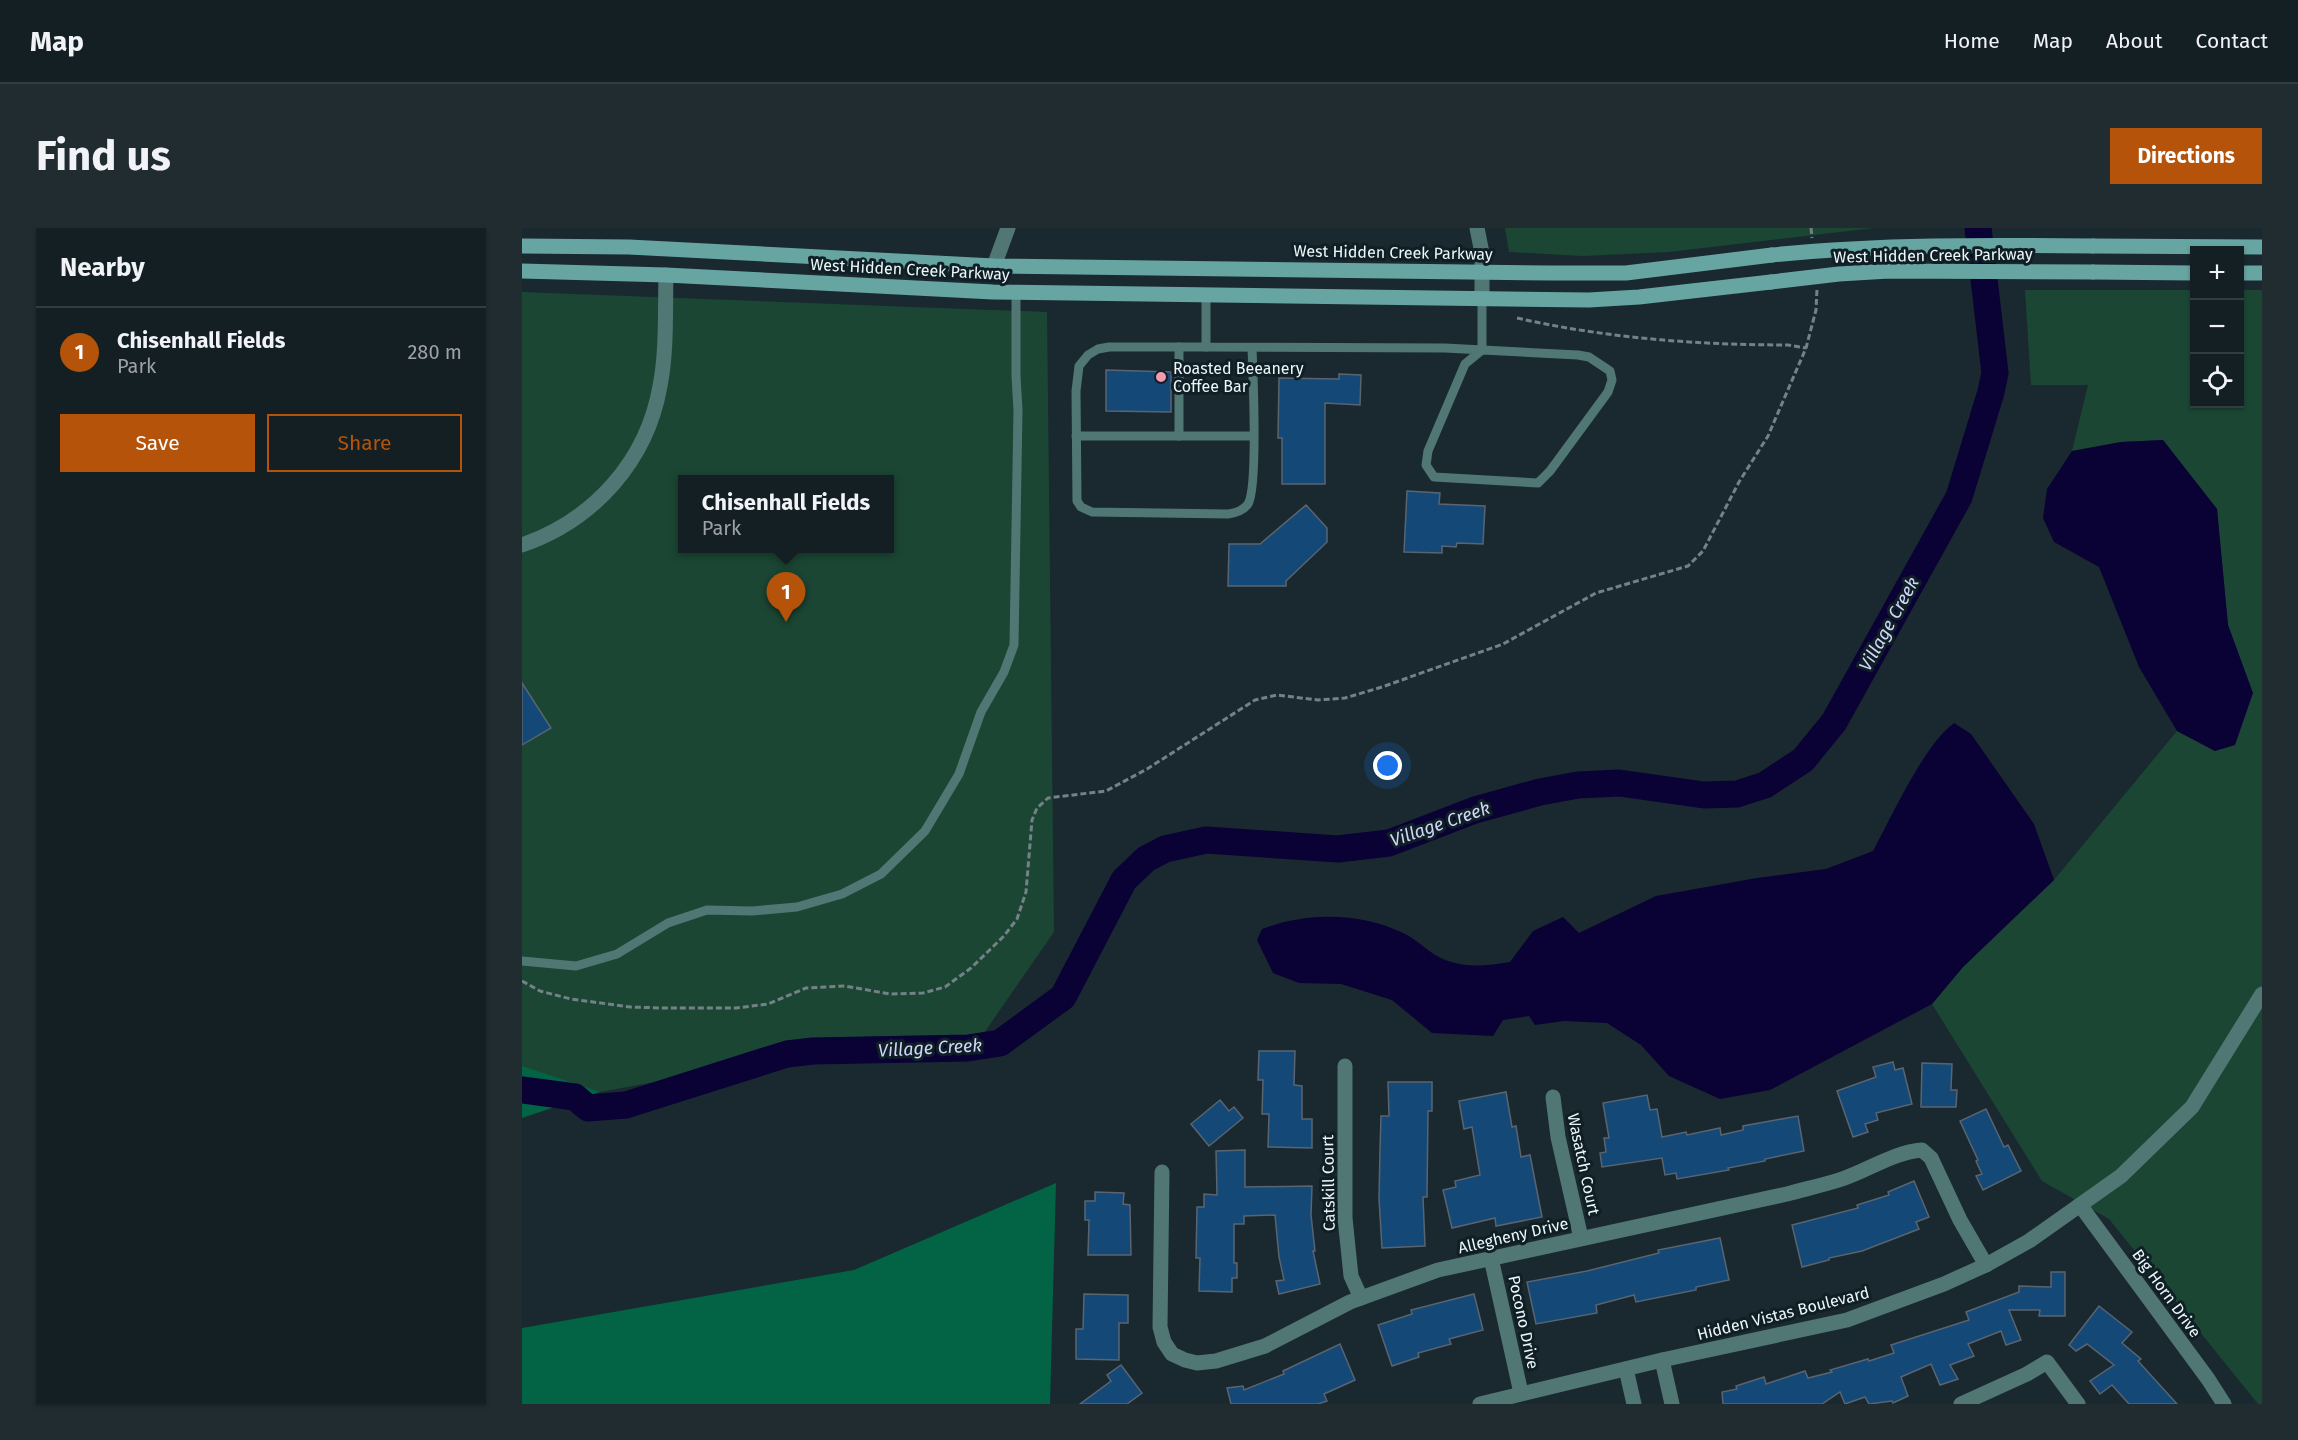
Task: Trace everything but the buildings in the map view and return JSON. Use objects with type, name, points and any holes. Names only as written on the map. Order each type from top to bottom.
[{"type":"main road","name":"West Hidden Creek Parkway","points":[[522,246],[667,249],[994,266],[1626,273],[1840,248],[1902,245],[2262,247]]},
{"type":"main road","points":[[666,275],[667,249]]},
{"type":"main road","name":"West Hidden Creek Parkway","points":[[522,271],[666,275],[1016,292],[1589,300],[1639,297],[1839,274],[1889,271],[2190,273]]},
{"type":"main road","points":[[2244,273],[2262,273]]},
{"type":"street","points":[[994,266],[1008,228]]},
{"type":"street","points":[[1477,228],[1482,253],[1482,298]]},
{"type":"street","points":[[522,545],[556,531],[602,498],[620,479],[646,435],[661,384],[666,275]]},
{"type":"street","name":"Hidden Vistas Boulevard","points":[[1480,1404],[1662,1360],[1846,1320],[1944,1284],[1986,1265],[2029,1241],[2121,1176],[2193,1107],[2262,994]]},
{"type":"street","name":"Catskill Court","points":[[1345,1066],[1345,1218],[1351,1276],[1361,1298]]},
{"type":"street","name":"Wasatch Court","points":[[1553,1097],[1558,1137],[1581,1238]]},
{"type":"street","name":"Allegheny Drive","points":[[1162,1172],[1160,1327],[1164,1342],[1172,1354],[1197,1363],[1238,1356],[1265,1346],[1322,1315],[1438,1270],[1786,1194],[1842,1179],[1906,1151],[1922,1150],[1931,1158],[1960,1220],[1986,1265]]},
{"type":"street","name":"Big Horn Drive","points":[[2080,1205],[2224,1404]]},
{"type":"street","name":"Pocono Drive","points":[[1491,1258],[1521,1393]]},
{"type":"street","points":[[1662,1360],[1672,1404]]},
{"type":"street","points":[[1961,1404],[2027,1374],[2047,1362],[2078,1404]]},
{"type":"street","points":[[1626,1369],[1634,1404]]},
{"type":"lane","points":[[522,961],[576,966],[617,954],[668,923],[707,910],[797,907],[842,894],[881,874],[925,831],[959,774],[981,712],[1004,672],[1014,645],[1018,411],[1016,292]]},
{"type":"lane","points":[[1206,295],[1206,346]]},
{"type":"lane","points":[[1482,298],[1482,350]]},
{"type":"lane","points":[[1179,346],[1179,436]]},
{"type":"lane","points":[[1252,348],[1253,479],[1248,505],[1238,513],[1228,514],[1092,512],[1081,507],[1077,501],[1076,436],[1076,391],[1079,366],[1088,355],[1098,349],[1108,347],[1206,346],[1482,350],[1589,357],[1610,371],[1612,380],[1608,392],[1550,471],[1538,483],[1434,477],[1426,465],[1428,451],[1465,364],[1482,350]]},
{"type":"lane","points":[[1076,436],[1253,436]]},
{"type":"path","points":[[1811,228],[1812,239]]},
{"type":"path","points":[[522,981],[540,991],[571,999],[630,1007],[662,1008],[736,1008],[768,1004],[806,988],[846,986],[890,994],[923,993],[945,987],[972,968],[1004,936],[1017,919],[1026,892],[1032,820],[1037,808],[1048,798],[1106,791],[1147,770],[1255,700],[1277,695],[1318,700],[1345,698],[1382,687],[1503,644],[1596,593],[1688,566],[1703,551],[1739,482],[1768,436],[1806,348],[1816,310],[1817,282]]},
{"type":"path","points":[[1517,318],[1563,327],[1641,337],[1806,348]]},
{"type":"green space","points":[[1505,228],[1874,228],[1669,252],[1583,256],[1509,252]]},
{"type":"green space","points":[[2025,290],[2190,290],[2190,408],[2244,408],[2244,290],[2262,290],[2262,1404],[2258,1404],[2109,1219],[2042,1181],[1932,1004],[1963,967],[2054,880],[2177,731],[2215,751],[2253,694],[2228,625],[2217,509],[2163,440],[2121,442],[2072,451],[2088,385],[2031,385]]},
{"type":"green space","points":[[522,292],[1047,312],[1054,932],[977,1043],[801,1055],[600,1092],[522,1073]]},
{"type":"green space","points":[[522,1066],[600,1092],[522,1118]]},
{"type":"green space","points":[[1056,1183],[1050,1404],[522,1404],[522,1328],[854,1270]]},
{"type":"shaded area","points":[[2163,440],[2217,509],[2228,625],[2253,693],[2235,745],[2215,751],[2177,731],[2139,667],[2099,567],[2054,542],[2043,518],[2047,489],[2072,451],[2121,442]]},
{"type":"shaded area","points":[[1954,723],[1971,734],[2034,824],[2054,880],[1963,967],[1932,1004],[1770,1090],[1720,1099],[1669,1076],[1641,1045],[1607,1023],[1564,1021],[1535,1025],[1529,1016],[1503,1020],[1493,1036],[1432,1033],[1392,1000],[1341,984],[1299,983],[1273,973],[1257,940],[1262,929],[1279,923],[1315,917],[1351,918],[1369,921],[1403,933],[1437,956],[1455,963],[1482,965],[1510,962],[1533,931],[1563,917],[1579,933],[1656,896],[1757,878],[1826,869],[1873,851],[1920,764],[1931,747]]},
{"type":"waterway","name":"Village Creek","points":[[522,1090],[575,1097],[588,1108],[626,1105],[787,1054],[813,1051],[968,1048],[1000,1043],[1063,997],[1124,880],[1146,859],[1165,849],[1206,840],[1338,849],[1389,843],[1475,810],[1540,792],[1578,785],[1619,783],[1704,795],[1737,794],[1765,785],[1803,760],[1834,722],[1959,497],[1995,373],[1978,228]]},
{"type":"place","name":"Roasted Beeanery Coffee Bar","points":[[1161,377]]},
{"type":"place","name":"Chisenhall Fields","points":[[786,622]]}]
